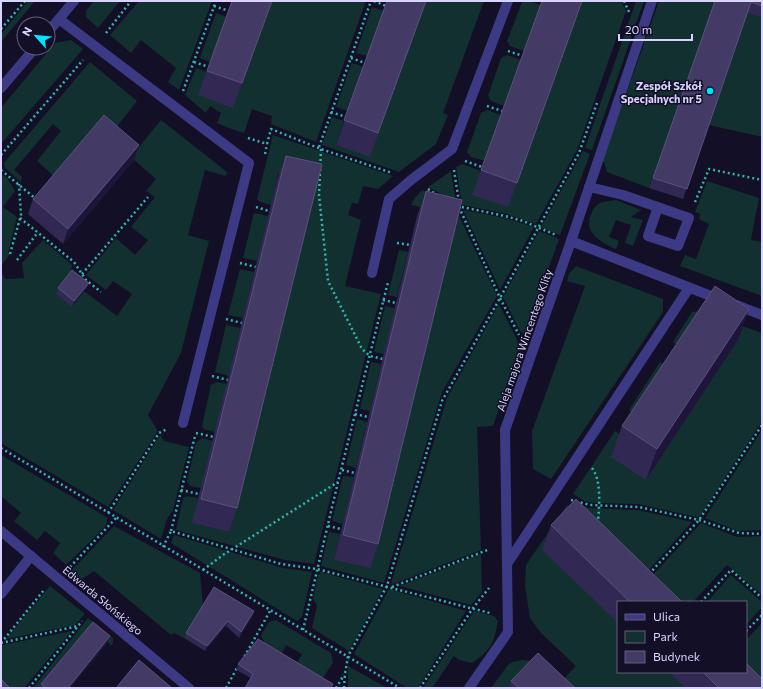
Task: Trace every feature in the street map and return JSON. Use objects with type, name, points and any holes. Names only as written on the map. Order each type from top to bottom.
[{"type":"street","points":[[56,23],[74,1]]},
{"type":"street","points":[[372,273],[390,199],[411,180],[452,149],[508,1]]},
{"type":"street","name":"Aleja majora Wincentego Klity","points":[[468,688],[508,632],[505,430],[652,1]]},
{"type":"street","points":[[59,19],[249,163],[183,423]]},
{"type":"street","points":[[1,88],[28,56]]},
{"type":"street","points":[[589,187],[622,195],[658,207],[689,218],[678,246],[648,236],[658,207]]},
{"type":"street","points":[[571,241],[690,288],[762,314]]},
{"type":"street","points":[[507,564],[690,288]]},
{"type":"street","name":"Edwarda Słońskiego","points":[[1,531],[189,688]]},
{"type":"street","points":[[1,594],[31,556]]},
{"type":"path","points":[[1,29],[25,1]]},
{"type":"path","points":[[1,155],[95,46],[131,1]]},
{"type":"path","points":[[181,95],[216,1]]},
{"type":"path","points":[[383,359],[370,356],[362,349],[328,281],[319,195],[320,148],[331,112],[372,1],[386,6]]},
{"type":"path","points":[[624,1],[629,12],[631,6]]},
{"type":"path","points":[[214,6],[229,11]]},
{"type":"path","points":[[502,48],[522,56]]},
{"type":"path","points":[[351,58],[365,63]]},
{"type":"path","points":[[194,62],[209,67]]},
{"type":"path","points":[[344,688],[348,656],[388,586],[442,401],[579,153],[598,101]]},
{"type":"path","points":[[481,104],[502,112]]},
{"type":"path","points":[[331,112],[346,117]]},
{"type":"path","points":[[246,138],[267,144],[271,129],[411,180],[439,196]]},
{"type":"path","points":[[461,159],[482,167]]},
{"type":"path","points":[[447,171],[453,167],[459,207],[500,298],[522,341]]},
{"type":"path","points":[[695,203],[709,169],[762,180]]},
{"type":"path","points":[[1,170],[38,201]]},
{"type":"path","points":[[10,254],[20,218],[19,184]]},
{"type":"path","points":[[82,274],[148,197]]},
{"type":"path","points":[[454,204],[459,207],[505,216],[538,227],[571,241]]},
{"type":"path","points":[[252,206],[269,211]]},
{"type":"path","points":[[20,218],[74,262],[86,280],[101,292]]},
{"type":"path","points":[[17,260],[38,232]]},
{"type":"path","points":[[395,250],[397,243],[410,245]]},
{"type":"path","points":[[238,263],[256,267]]},
{"type":"path","points":[[303,630],[388,278]]},
{"type":"path","points":[[383,300],[396,303]]},
{"type":"path","points":[[224,319],[242,323]]},
{"type":"path","points":[[210,376],[228,380]]},
{"type":"path","points":[[355,414],[368,417]]},
{"type":"path","points":[[108,513],[159,433],[183,423]]},
{"type":"path","points":[[647,577],[700,520],[762,425]]},
{"type":"path","points":[[196,433],[214,437]]},
{"type":"path","points":[[1,448],[400,688]]},
{"type":"path","points":[[590,464],[595,471],[599,489],[598,530]]},
{"type":"path","points":[[342,470],[355,473]]},
{"type":"path","points":[[203,570],[232,549],[338,482]]},
{"type":"path","points":[[181,490],[199,494]]},
{"type":"path","points":[[572,504],[566,499],[590,505],[639,507],[700,520],[739,533],[762,534]]},
{"type":"path","points":[[328,526],[341,529]]},
{"type":"path","points":[[163,546],[171,531],[281,564],[317,569],[473,608],[420,688]]},
{"type":"path","points":[[392,587],[496,546],[507,548]]},
{"type":"path","points":[[702,601],[731,570],[762,598]]},
{"type":"path","points":[[29,688],[93,608]]},
{"type":"path","points":[[226,688],[270,611]]},
{"type":"path","points":[[747,630],[762,615]]},
{"type":"path","points":[[1,643],[78,626]]},
{"type":"path","points":[[336,688],[345,674]]},
{"type":"green space","points":[[28,1],[35,1],[23,16],[16,16],[16,24],[1,42],[1,34]]},
{"type":"green space","points":[[94,1],[120,1],[98,28],[86,17],[86,11]]},
{"type":"green space","points":[[139,1],[212,1],[179,90],[168,82],[176,68],[141,40],[131,53],[110,35]]},
{"type":"green space","points":[[272,1],[366,1],[316,142],[271,124],[272,116],[252,109],[244,133],[226,127],[217,123],[221,113],[210,106],[206,113],[185,95],[196,68],[207,72],[233,107]]},
{"type":"green space","points":[[426,1],[484,1],[443,113],[448,115],[436,144],[399,172],[322,145],[332,117],[344,121],[336,145]]},
{"type":"green space","points":[[530,1],[541,5],[524,51],[510,46],[507,41],[522,2]]},
{"type":"green space","points":[[582,1],[621,1],[626,11],[577,150],[536,224],[503,213],[462,205],[456,167],[462,164],[481,171],[473,195]]},
{"type":"green space","points":[[636,1],[644,1],[592,150],[585,148]]},
{"type":"green space","points":[[659,1],[715,1],[649,188],[607,172],[603,160]]},
{"type":"green space","points":[[372,7],[384,11],[367,56],[356,53]]},
{"type":"green space","points":[[216,13],[227,17],[210,62],[200,58]]},
{"type":"green space","points":[[748,13],[762,18],[762,137],[709,125]]},
{"type":"green space","points":[[71,40],[83,49],[1,144],[1,108],[44,56],[56,56],[56,43]]},
{"type":"green space","points":[[507,55],[521,60],[504,106],[491,101],[488,96],[501,58]]},
{"type":"green space","points":[[90,62],[137,101],[108,138],[57,179],[37,161],[61,131],[53,124],[14,170],[22,177],[21,182],[5,168],[4,163]]},
{"type":"green space","points":[[352,63],[364,67],[348,111],[336,107]]},
{"type":"green space","points":[[487,110],[501,115],[485,161],[471,157],[467,152],[481,113]]},
{"type":"green space","points":[[161,120],[227,172],[226,176],[205,170],[188,235],[209,241],[181,353],[148,415],[158,431],[108,507],[1,443],[1,272],[5,279],[24,278],[22,263],[43,240],[72,265],[70,275],[72,307],[84,291],[117,316],[132,294],[113,281],[106,290],[86,275],[116,238],[135,255],[148,240],[131,227],[155,197],[146,191],[156,179],[131,157]]},
{"type":"green space","points":[[273,135],[393,176],[378,189],[363,186],[358,204],[352,203],[348,215],[361,220],[345,286],[381,294],[314,564],[285,560],[176,530],[183,498],[187,496],[198,498],[193,523],[229,532],[304,180],[278,174],[271,205],[260,202],[257,199]]},
{"type":"green space","points":[[583,151],[590,154],[560,235],[541,227]]},
{"type":"green space","points":[[451,171],[456,204],[447,197],[428,187]]},
{"type":"green space","points":[[1,174],[7,178],[15,191],[3,207],[17,217],[8,253],[10,254],[1,266]]},
{"type":"green space","points":[[707,181],[759,198],[751,240],[762,242],[762,296],[680,266],[685,255],[696,259],[709,224],[699,219],[700,214],[695,212]]},
{"type":"green space","points":[[422,190],[456,210],[497,296],[442,392],[384,583],[321,566],[329,532],[340,534],[334,560],[447,213],[411,205]]},
{"type":"green space","points":[[616,200],[641,210],[631,217],[643,220],[633,246],[625,243],[631,225],[616,220],[609,237],[619,241],[616,249],[604,243],[591,231],[589,225],[590,219],[592,211],[595,207],[602,202]]},
{"type":"green space","points":[[463,210],[505,218],[534,227],[500,290]]},
{"type":"green space","points":[[254,213],[268,216],[257,261],[243,258]]},
{"type":"green space","points":[[539,231],[559,239],[525,335],[520,331],[503,297]]},
{"type":"green space","points":[[399,250],[408,252],[397,297],[388,295]]},
{"type":"green space","points":[[576,266],[663,299],[663,312],[551,479],[533,469],[532,431],[585,286],[567,281],[569,274]]},
{"type":"green space","points":[[240,269],[254,272],[243,318],[228,315]]},
{"type":"green space","points":[[499,304],[520,346],[493,426],[477,427],[481,550],[393,584],[391,583],[447,398]]},
{"type":"green space","points":[[385,306],[395,308],[384,354],[374,352]]},
{"type":"green space","points":[[700,311],[762,333],[762,421],[700,516],[697,517],[638,504],[593,503],[584,501],[573,494],[615,431],[624,437],[682,349],[673,342],[692,312]]},
{"type":"green space","points":[[226,325],[240,328],[229,376],[215,372]]},
{"type":"green space","points":[[371,362],[381,364],[370,411],[360,409]]},
{"type":"green space","points":[[660,362],[669,368],[637,417],[629,410]]},
{"type":"green space","points":[[217,382],[227,384],[215,432],[204,429],[202,426],[211,385]]},
{"type":"green space","points":[[357,419],[367,422],[356,468],[346,465]]},
{"type":"green space","points":[[762,430],[762,530],[738,531],[705,518]]},
{"type":"green space","points":[[160,435],[164,441],[189,447],[173,510],[167,519],[161,539],[113,510]]},
{"type":"green space","points":[[202,438],[213,441],[201,488],[190,486],[187,481],[196,443]]},
{"type":"green space","points":[[1,455],[108,518],[105,527],[66,565],[53,553],[60,543],[45,531],[37,540],[14,521],[21,513],[1,496]]},
{"type":"green space","points":[[343,476],[354,477],[343,524],[332,521]]},
{"type":"green space","points":[[578,504],[589,508],[638,510],[692,522],[647,572]]},
{"type":"green space","points":[[567,505],[594,531],[617,619],[617,673],[670,673],[685,688],[571,688],[563,680],[576,666],[541,633],[530,618],[525,586],[526,565]]},
{"type":"green space","points":[[701,523],[737,537],[762,536],[762,595],[727,565],[694,601],[678,601],[652,576]]},
{"type":"green space","points":[[114,526],[200,573],[203,607],[184,638],[174,633],[171,635],[94,571],[82,579],[68,574]]},
{"type":"green space","points":[[174,535],[283,568],[312,572],[302,617],[297,621],[171,543]]},
{"type":"green space","points":[[481,554],[482,592],[471,605],[400,586]]},
{"type":"green space","points":[[321,572],[383,589],[349,651],[312,628],[317,605],[313,599],[318,575]]},
{"type":"green space","points":[[731,575],[762,602],[762,607],[747,624],[747,601],[708,601]]},
{"type":"green space","points":[[50,586],[85,614],[75,625],[6,639]]},
{"type":"green space","points":[[389,589],[466,611],[418,688],[407,688],[354,654]]},
{"type":"green space","points":[[474,611],[494,616],[498,621],[493,641],[488,650],[472,663],[459,660],[454,656],[432,688],[423,688]]},
{"type":"green space","points":[[88,618],[113,638],[113,643],[111,646],[108,642],[41,688],[33,688]]},
{"type":"green space","points":[[276,620],[331,653],[333,663],[322,679],[297,663],[302,654],[286,645],[282,653],[265,644],[261,635],[269,622]]},
{"type":"green space","points":[[762,623],[762,682],[747,668],[747,639]]},
{"type":"green space","points":[[72,631],[24,688],[6,688],[1,683],[2,645]]},
{"type":"green space","points":[[522,660],[532,661],[519,688],[491,688],[508,665],[512,662]]},
{"type":"green space","points":[[348,666],[387,688],[348,688]]},
{"type":"building","points":[[232,1],[272,1],[242,83],[207,71]]},
{"type":"building","points":[[387,1],[426,1],[378,133],[344,120]]},
{"type":"building","points":[[542,1],[582,1],[517,183],[481,170]]},
{"type":"building","points":[[715,1],[762,1],[762,6],[751,2],[687,189],[653,178]]},
{"type":"building","points":[[104,115],[139,145],[68,229],[33,199]]},
{"type":"building","points":[[286,156],[322,164],[237,508],[201,499]]},
{"type":"building","points":[[426,191],[462,200],[378,544],[343,535]]},
{"type":"building","points":[[72,270],[89,283],[74,301],[58,288]]},
{"type":"building","points":[[715,286],[749,309],[657,449],[622,426]]},
{"type":"building","points":[[576,499],[681,601],[629,601],[551,525]]},
{"type":"building","points":[[214,587],[254,611],[241,632],[228,621],[207,646],[186,633]]},
{"type":"building","points":[[93,622],[110,636],[68,688],[46,688],[41,684]]},
{"type":"building","points":[[258,639],[333,684],[331,688],[245,688],[253,674],[238,664]]},
{"type":"building","points":[[538,653],[575,688],[519,688],[511,681]]},
{"type":"building","points":[[139,660],[172,688],[116,688]]},
{"type":"building","points":[[747,664],[762,679],[762,688],[719,688],[704,673],[747,673]]},
{"type":"building","points":[[1,679],[10,688],[1,688]]},
{"type":"place","name":"Zespół Szkół Specjalnych nr 5","points":[[710,91]]}]
